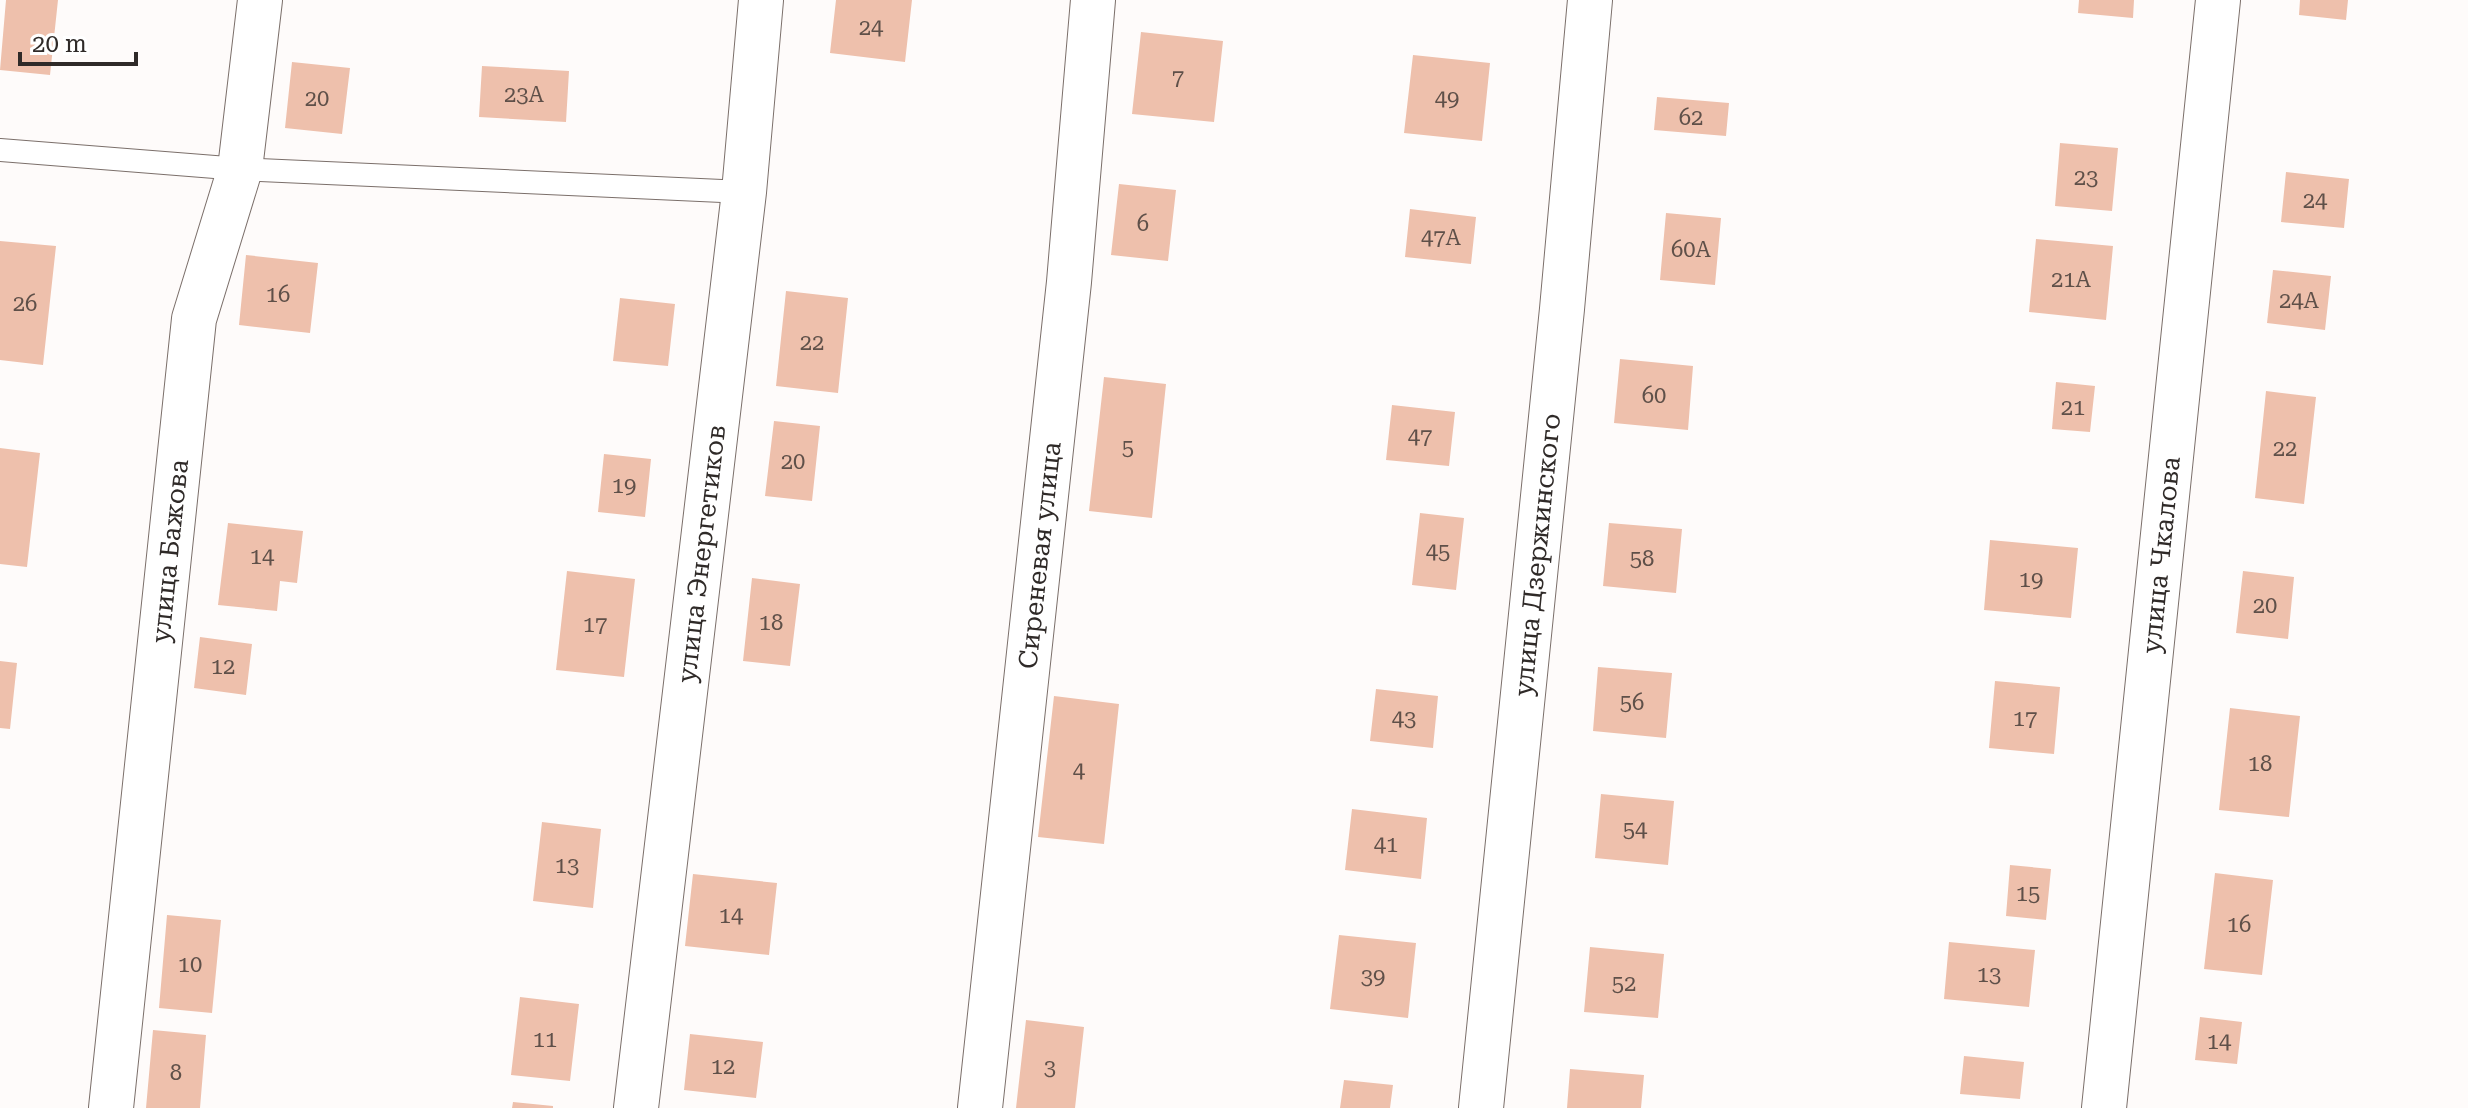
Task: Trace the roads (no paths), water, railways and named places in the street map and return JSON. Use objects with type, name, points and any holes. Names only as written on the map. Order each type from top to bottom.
[{"type":"street","name":"улица Бажова","points":[[111,1108],[194,319],[240,169],[260,0]]},
{"type":"street","name":"улица Энергетиков","points":[[636,1108],[744,192],[761,0]]},
{"type":"street","name":"Сиреневая улица","points":[[980,1108],[1067,298],[1093,0]]},
{"type":"street","name":"улица Дзержинского","points":[[1481,1108],[1590,0]]},
{"type":"street","name":"улица Чкалова","points":[[2104,1108],[2218,0]]},
{"type":"lane","points":[[0,150],[240,169],[744,192]]}]
